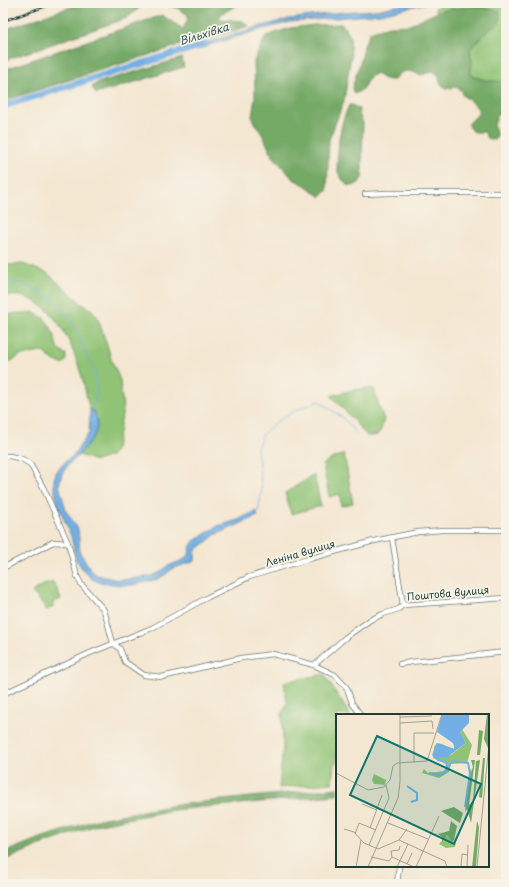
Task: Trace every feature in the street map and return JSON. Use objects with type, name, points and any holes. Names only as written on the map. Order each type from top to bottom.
[{"type":"street","points":[[365,194],[506,193]]},
{"type":"street","points":[[3,456],[22,459],[30,464],[43,487],[68,542],[77,576],[81,584],[104,610],[113,644],[120,649],[125,662],[144,675],[162,677],[241,658],[273,654],[314,665],[335,675],[347,688],[352,703],[360,714]]},
{"type":"street","name":"Леніна вулиця","points":[[3,694],[90,652],[152,628],[208,597],[249,578],[305,560],[374,541],[418,532],[442,530],[506,530]]},
{"type":"street","points":[[392,538],[403,605]]},
{"type":"street","points":[[3,568],[53,542],[68,542]]},
{"type":"street","name":"Поштова вулиця","points":[[314,665],[346,637],[370,620],[399,609],[403,605],[506,598]]},
{"type":"street","points":[[400,664],[506,652]]},
{"type":"street","points":[[397,884],[399,867]]},
{"type":"green space","points":[[82,3],[239,3],[221,14],[219,19],[243,21],[249,26],[194,43],[193,41],[3,101],[3,70],[162,15],[183,29],[188,19],[188,15],[177,8],[160,4],[143,5],[127,18],[3,61],[3,30]]},
{"type":"green space","points":[[448,3],[506,3],[506,82],[495,82],[482,79],[470,73],[472,62],[470,49],[482,37],[491,9],[476,7],[443,10],[437,13],[435,8]]},
{"type":"green space","points":[[476,7],[499,11],[500,16],[499,23],[474,44],[470,52],[472,61],[470,74],[485,80],[506,82],[506,101],[503,103],[494,125],[497,136],[494,140],[488,139],[485,132],[475,132],[471,130],[468,125],[479,110],[473,103],[462,95],[462,91],[456,87],[446,89],[441,84],[438,75],[433,71],[421,75],[406,71],[400,73],[394,80],[384,79],[376,73],[370,77],[361,90],[354,94],[352,88],[364,46],[370,32],[389,26],[410,25],[443,10]]},
{"type":"green space","points":[[342,24],[350,36],[351,56],[344,101],[329,140],[327,191],[321,197],[305,185],[293,179],[272,155],[252,117],[255,97],[254,61],[266,36],[290,28]]},
{"type":"green space","points":[[182,58],[184,67],[96,94],[92,87],[97,83]]},
{"type":"green space","points":[[349,105],[359,109],[359,114],[363,123],[363,176],[359,183],[353,186],[347,185],[342,179],[338,172],[337,164],[339,138],[343,120]]},
{"type":"green space","points":[[23,264],[47,273],[82,304],[91,309],[97,316],[111,359],[120,380],[123,409],[116,449],[111,456],[96,461],[79,455],[87,444],[94,411],[90,410],[73,351],[56,319],[39,303],[28,298],[3,295],[3,265]]},
{"type":"green space","points":[[33,312],[44,318],[48,323],[54,334],[57,347],[61,352],[66,354],[66,361],[62,364],[53,360],[43,352],[21,355],[3,366],[3,318],[14,313]]},
{"type":"green space","points":[[369,388],[374,389],[384,419],[381,430],[377,435],[373,436],[367,436],[331,396],[352,390]]},
{"type":"green space","points":[[344,454],[353,503],[341,506],[340,494],[329,497],[323,465],[327,461]]},
{"type":"green space","points":[[314,475],[321,506],[291,514],[285,493]]},
{"type":"green space","points":[[53,582],[61,599],[52,603],[54,607],[46,610],[32,592],[41,586]]},
{"type":"green space","points":[[324,674],[349,714],[336,714],[336,763],[334,764],[332,783],[279,788],[283,747],[282,714],[287,703],[284,682]]},
{"type":"green space","points":[[336,788],[336,795],[174,810],[100,824],[40,845],[3,861],[3,853],[37,839],[99,819],[175,805]]},
{"type":"water","points":[[410,3],[428,3],[380,14],[290,22],[199,48],[198,45],[289,19],[343,12],[376,10]]},
{"type":"water","points":[[90,410],[94,411],[97,420],[97,428],[94,436],[79,455],[67,466],[62,474],[59,485],[66,511],[78,529],[80,553],[92,571],[97,575],[118,580],[152,576],[187,557],[194,541],[218,526],[238,520],[256,511],[258,516],[215,535],[195,551],[195,561],[174,568],[158,579],[133,585],[119,585],[99,582],[92,579],[83,570],[76,559],[71,536],[58,505],[54,487],[54,479],[57,471],[74,455],[89,433]]},
{"type":"waterway","name":"Вільхівка","points":[[3,106],[206,44]]},
{"type":"waterway","points":[[3,283],[14,284],[21,282],[25,286],[42,292],[66,312],[75,327],[94,370],[97,393],[92,410]]},
{"type":"waterway","points":[[255,513],[258,512],[262,489],[257,448],[263,434],[276,422],[296,410],[319,401],[343,418],[357,434]]},
{"type":"railway","points":[[3,21],[55,3]]}]
